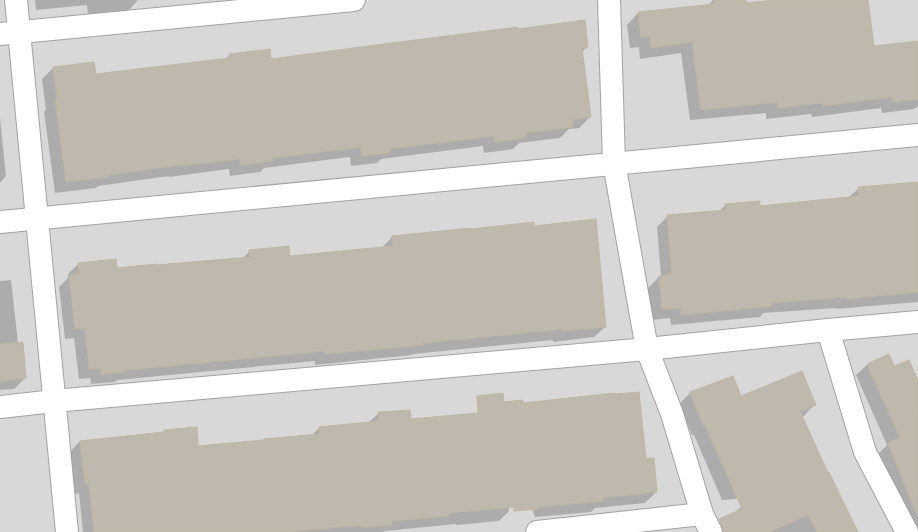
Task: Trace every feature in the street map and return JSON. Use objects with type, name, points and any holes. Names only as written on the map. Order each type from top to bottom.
[{"type":"street","points":[[16,0],[10,33],[37,218],[67,532]]},
{"type":"street","points":[[10,33],[354,0]]},
{"type":"street","points":[[537,532],[706,523],[672,414],[647,349],[614,163],[609,0]]},
{"type":"street","points":[[0,222],[918,135]]},
{"type":"street","points":[[0,407],[647,349],[918,322]]},
{"type":"street","points":[[828,330],[866,452],[907,532]]},
{"type":"shaded area","points":[[0,0],[918,0],[918,532],[0,532]]},
{"type":"building","points":[[715,0],[746,0],[746,3],[775,0],[868,0],[874,46],[918,41],[918,99],[893,102],[892,97],[823,106],[822,103],[778,108],[777,102],[701,110],[692,42],[651,48],[650,36],[641,37],[638,12],[715,4]]},
{"type":"building","points":[[585,20],[588,47],[582,48],[591,117],[572,120],[573,127],[525,133],[525,138],[495,142],[494,136],[389,149],[389,153],[362,156],[361,147],[272,158],[272,161],[241,165],[240,159],[180,165],[108,175],[108,177],[66,182],[55,100],[57,99],[53,67],[94,62],[96,74],[230,58],[229,54],[270,49],[271,59],[518,27],[518,29]]},
{"type":"building","points":[[918,182],[918,292],[846,299],[846,297],[771,303],[772,306],[681,315],[681,308],[662,309],[659,276],[672,274],[667,215],[726,210],[725,204],[760,201],[760,206],[859,196],[858,187]]},
{"type":"building","points":[[596,219],[606,327],[563,331],[563,329],[423,343],[423,345],[325,354],[325,351],[126,370],[126,372],[101,374],[101,368],[89,369],[85,328],[75,329],[69,275],[79,274],[78,263],[116,259],[117,268],[157,265],[250,257],[249,250],[289,246],[290,256],[393,246],[392,236],[534,222],[534,226]]},
{"type":"building","points":[[23,342],[26,378],[0,381],[0,344]]},
{"type":"building","points":[[889,354],[894,366],[909,360],[918,380],[917,515],[888,443],[900,438],[867,364]]},
{"type":"building","points":[[802,371],[816,405],[800,411],[828,473],[829,472],[858,532],[817,532],[808,515],[770,532],[723,532],[719,519],[742,509],[705,425],[703,425],[690,392],[733,376],[741,396]]},
{"type":"building","points":[[639,392],[646,458],[654,458],[657,492],[603,498],[604,501],[538,507],[538,509],[514,511],[514,507],[449,513],[449,516],[392,521],[392,525],[362,527],[362,525],[285,532],[94,532],[89,483],[85,484],[80,441],[197,427],[198,446],[319,434],[319,427],[379,421],[378,412],[410,410],[411,419],[478,413],[477,396],[503,393],[504,402],[523,400],[523,403],[615,393]]}]
